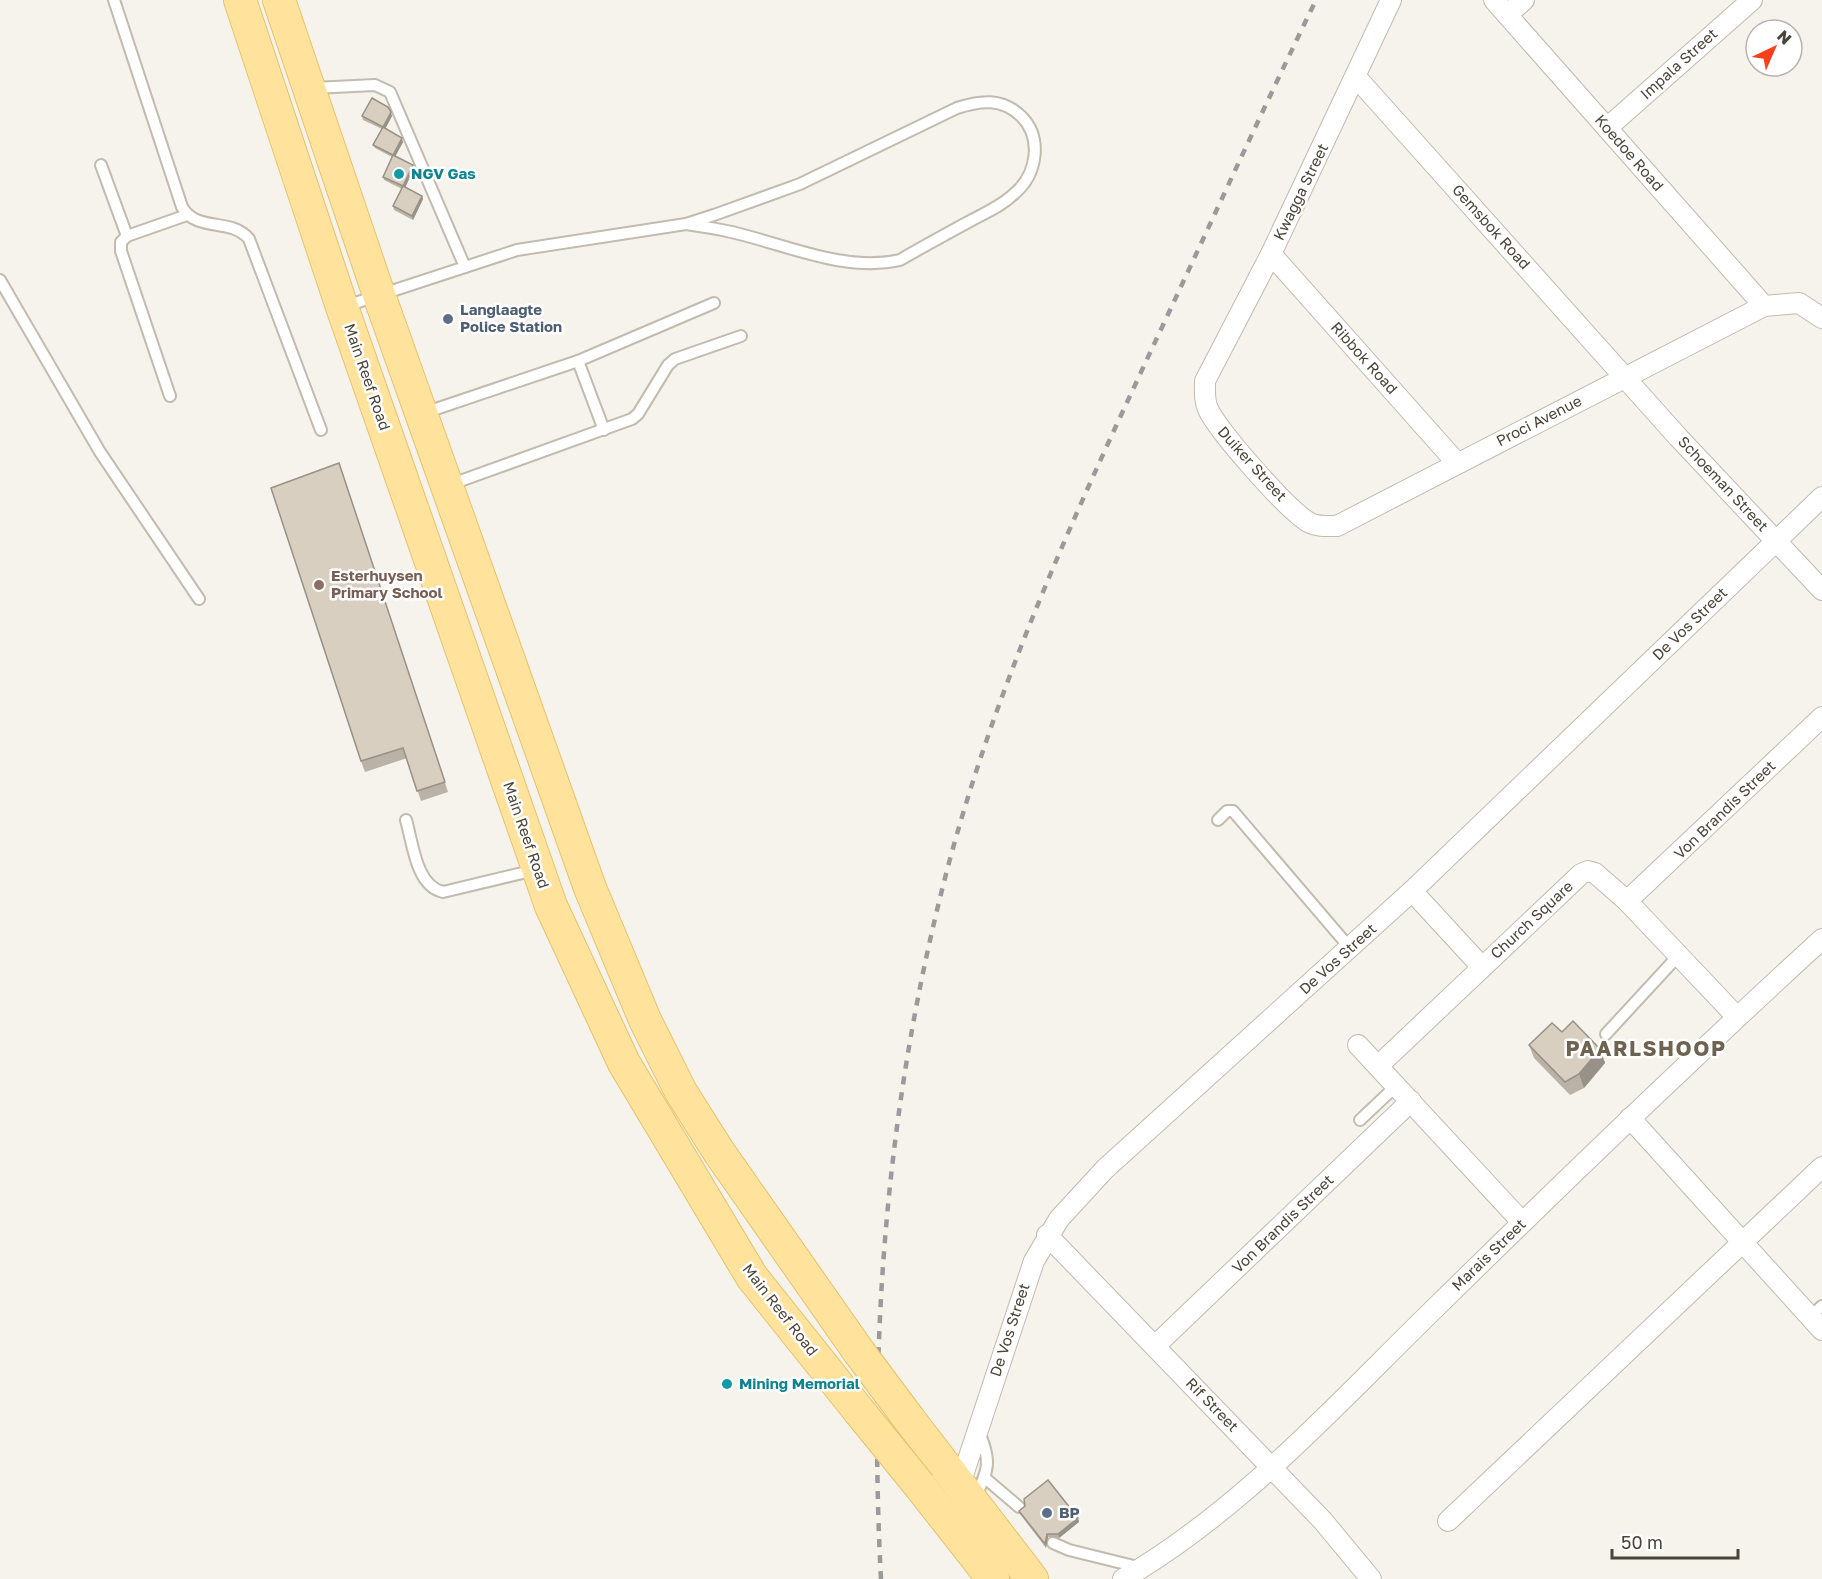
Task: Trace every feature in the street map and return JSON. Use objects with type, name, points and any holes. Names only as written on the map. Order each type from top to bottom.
[{"type":"main road","name":"Main Reef Road","points":[[240,0],[342,307],[551,906],[624,1063],[752,1277],[920,1486],[985,1573]]},
{"type":"main road","points":[[279,0],[422,418],[590,888],[645,1020],[681,1092],[719,1152],[859,1352],[909,1419],[972,1489],[1032,1579]]},
{"type":"main road","points":[[387,434],[422,418]]},
{"type":"main road","points":[[417,520],[450,496]]},
{"type":"street","name":"Kwagga Street","points":[[1205,381],[1271,254],[1391,0]]},
{"type":"street","name":"Koedoe Road","points":[[1494,0],[1764,306]]},
{"type":"street","points":[[1508,15],[1524,0]]},
{"type":"street","name":"Impala Street","points":[[1607,128],[1752,0]]},
{"type":"street","name":"Gemsbok Road","points":[[1356,76],[1625,377]]},
{"type":"street","name":"Ribbok Road","points":[[1271,254],[1456,462]]},
{"type":"street","name":"Proci Avenue","points":[[1294,510],[1310,523],[1337,526],[1456,462],[1764,306],[1799,303],[1809,307],[1822,318]]},
{"type":"street","name":"Schoeman Street","points":[[1625,377],[1822,590]]},
{"type":"street","name":"Duiker Street","points":[[1205,381],[1205,399],[1215,422],[1294,510]]},
{"type":"street","name":"De Vos Street","points":[[972,1489],[978,1430],[1027,1280],[1047,1235],[1068,1208],[1121,1153],[1412,891],[1822,497]]},
{"type":"street","name":"Von Brandis Street","points":[[1627,901],[1822,717]]},
{"type":"street","name":"Church Square","points":[[1378,1066],[1584,872],[1595,873],[1627,901],[1737,1017]]},
{"type":"street","points":[[1412,891],[1482,967]]},
{"type":"street","name":"Marais Street","points":[[1123,1579],[1144,1570],[1271,1468],[1630,1118],[1822,939]]},
{"type":"street","points":[[1358,1045],[1522,1222]]},
{"type":"street","name":"Von Brandis Street","points":[[1155,1346],[1411,1101]]},
{"type":"street","points":[[1630,1118],[1742,1241],[1818,1318]]},
{"type":"street","points":[[1448,1521],[1822,1167]]},
{"type":"street","name":"Rif Street","points":[[1047,1235],[1339,1538],[1371,1579]]},
{"type":"lane","points":[[114,0],[187,215],[203,223],[236,228],[249,239],[321,430]]},
{"type":"lane","points":[[310,88],[375,85],[390,92],[465,267]]},
{"type":"lane","points":[[342,307],[517,250],[686,224],[800,184],[957,108],[980,101],[998,102],[1013,109],[1026,121],[1033,134],[1036,150],[1032,168],[1017,192],[900,260],[881,264],[857,263],[808,254],[728,231],[686,224]]},
{"type":"lane","points":[[101,165],[127,236]]},
{"type":"lane","points":[[170,396],[121,251],[121,242],[127,236],[187,215]]},
{"type":"lane","points":[[0,280],[100,452],[199,599]]},
{"type":"lane","points":[[422,418],[578,362],[714,303]]},
{"type":"lane","points":[[450,496],[638,414],[668,365],[675,359],[741,336]]},
{"type":"lane","points":[[578,362],[604,430]]},
{"type":"lane","points":[[1218,820],[1227,810],[1233,811],[1350,948]]},
{"type":"lane","points":[[406,820],[424,880],[432,890],[443,892],[538,869]]},
{"type":"lane","points":[[1606,1034],[1678,956]]},
{"type":"lane","points":[[1360,1120],[1396,1086]]},
{"type":"lane","points":[[978,1430],[989,1458],[972,1489],[1019,1507]]},
{"type":"lane","points":[[1053,1543],[1069,1550],[1144,1570]]},
{"type":"building","name":"NGV Gas","points":[[372,98],[388,107],[391,112],[383,127],[362,116]]},
{"type":"building","name":"NGV Gas","points":[[383,127],[402,138],[393,155],[373,145]]},
{"type":"building","name":"NGV Gas","points":[[393,155],[413,165],[403,186],[383,177]]},
{"type":"building","name":"NGV Gas","points":[[403,186],[422,196],[412,216],[393,206]]},
{"type":"building","name":"Esterhuysen Primary School","points":[[339,463],[445,782],[417,791],[403,748],[361,761],[271,488]]},
{"type":"building","points":[[1573,1021],[1600,1049],[1579,1074],[1565,1082],[1529,1045],[1552,1023],[1562,1032]]},
{"type":"building","points":[[1048,1480],[1078,1518],[1058,1534],[1047,1534],[1045,1544],[1019,1511],[1025,1506],[1024,1499]]},
{"type":"railway","points":[[881,1579],[877,1397],[887,1216],[897,1126],[911,1037],[928,947],[950,859],[992,725],[1069,531],[1126,403],[1316,0]]},
{"type":"place","name":"NGV Gas","points":[[399,174]]},
{"type":"place","name":"Langlaagte Police Station","points":[[448,319]]},
{"type":"place","name":"Esterhuysen Primary School","points":[[319,585]]},
{"type":"place","name":"Mining Memorial","points":[[727,1384]]},
{"type":"place","name":"BP","points":[[1047,1513]]},
{"type":"district","name":"PAARLSHOOP","points":[[1646,1049]]}]
